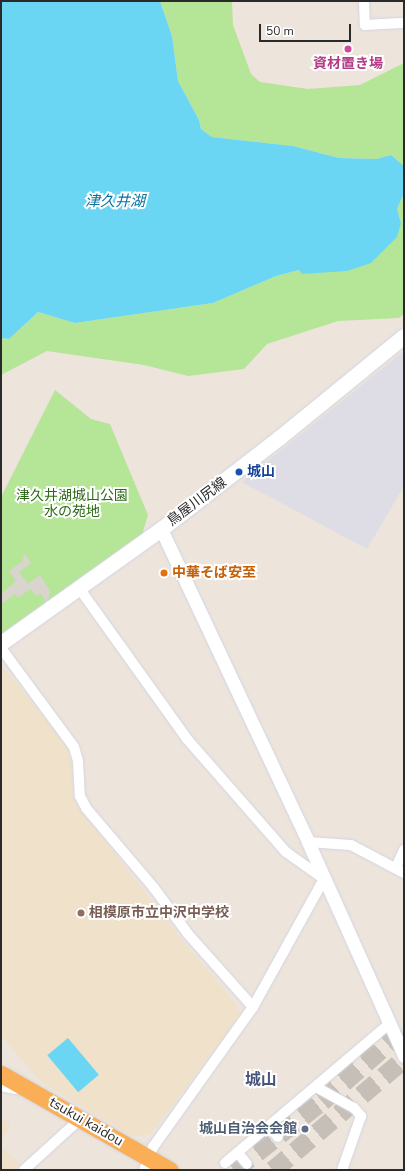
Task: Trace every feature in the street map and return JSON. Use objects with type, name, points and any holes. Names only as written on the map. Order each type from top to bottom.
[{"type":"highway","name":"tsukui kaidou","points":[[1,1074],[80,1119],[146,1164],[170,1170]]},
{"type":"main road","name":"鳥屋川尻線","points":[[1,643],[161,529],[270,445],[404,336]]},
{"type":"street","points":[[364,1],[365,25],[401,23]]},
{"type":"street","points":[[161,529],[308,842],[404,1056]]},
{"type":"street","points":[[79,588],[187,739],[286,852],[324,879]]},
{"type":"street","points":[[1,648],[74,747],[78,761],[80,796],[86,808],[154,888],[188,934],[254,1007]]},
{"type":"street","points":[[308,842],[351,845],[400,870],[404,850]]},
{"type":"street","points":[[146,1164],[254,1007],[324,879]]},
{"type":"street","points":[[226,1163],[389,1024]]},
{"type":"street","points":[[1,1086],[15,1089],[24,1087]]},
{"type":"street","points":[[316,1087],[354,1108],[361,1116],[342,1170]]},
{"type":"street","points":[[24,1170],[80,1119]]},
{"type":"street","points":[[269,1126],[278,1137]]},
{"type":"street","points":[[238,1153],[247,1164]]},
{"type":"shaded area","points":[[404,351],[404,486],[367,549],[242,482]]},
{"type":"shaded area","points":[[25,554],[31,563],[19,572],[28,584],[40,575],[50,591],[47,605],[41,593],[36,596],[30,589],[18,598],[15,594],[1,604],[1,594],[16,581],[9,571],[24,560],[22,557]]},
{"type":"shaded area","name":"相模原市立中沢中学校","points":[[1,667],[4,668],[66,745],[72,763],[73,797],[78,806],[180,938],[236,1004],[239,1014],[223,1038],[151,1133],[142,1136],[132,1136],[41,1082],[1,1035]]},
{"type":"shaded area","points":[[1,1119],[11,1124],[1,1141]]},
{"type":"shaded area","points":[[1,1146],[20,1164],[13,1170],[1,1170]]},
{"type":"green space","points":[[160,1],[232,1],[233,25],[251,74],[260,82],[308,89],[360,85],[404,63],[404,166],[391,155],[377,159],[339,158],[293,146],[212,137],[201,129],[199,120],[178,81],[172,36]]},
{"type":"green space","points":[[404,193],[404,314],[399,318],[338,321],[267,344],[244,369],[188,376],[144,365],[47,351],[1,375],[1,338],[9,339],[38,312],[75,323],[213,303],[276,276],[299,270],[302,274],[308,273],[401,223],[397,209]]},
{"type":"green space","name":"津久井湖城山公園 水の苑地","points":[[55,390],[91,419],[110,424],[148,515],[142,535],[1,638],[1,497]]},
{"type":"water","name":"津久井湖","points":[[1,1],[160,1],[172,36],[178,81],[199,120],[201,129],[212,137],[293,146],[339,158],[377,159],[391,155],[404,166],[404,193],[397,209],[401,223],[397,237],[371,263],[347,271],[302,274],[299,270],[276,276],[213,303],[75,323],[38,312],[9,339],[1,338]]},
{"type":"water","points":[[68,1038],[99,1075],[78,1092],[47,1055]]},
{"type":"tunnel","points":[[234,1170],[322,1101],[404,1029]]},
{"type":"tunnel","points":[[273,1170],[404,1059]]},
{"type":"place","name":"資材置き場","points":[[348,49]]},
{"type":"place","name":"城山","points":[[239,472]]},
{"type":"place","name":"中華そば安至","points":[[164,573]]},
{"type":"place","name":"相模原市立中沢中学校","points":[[81,913]]},
{"type":"place","name":"城山自治会会館","points":[[305,1129]]},
{"type":"district","name":"城山","points":[[261,1080]]}]
